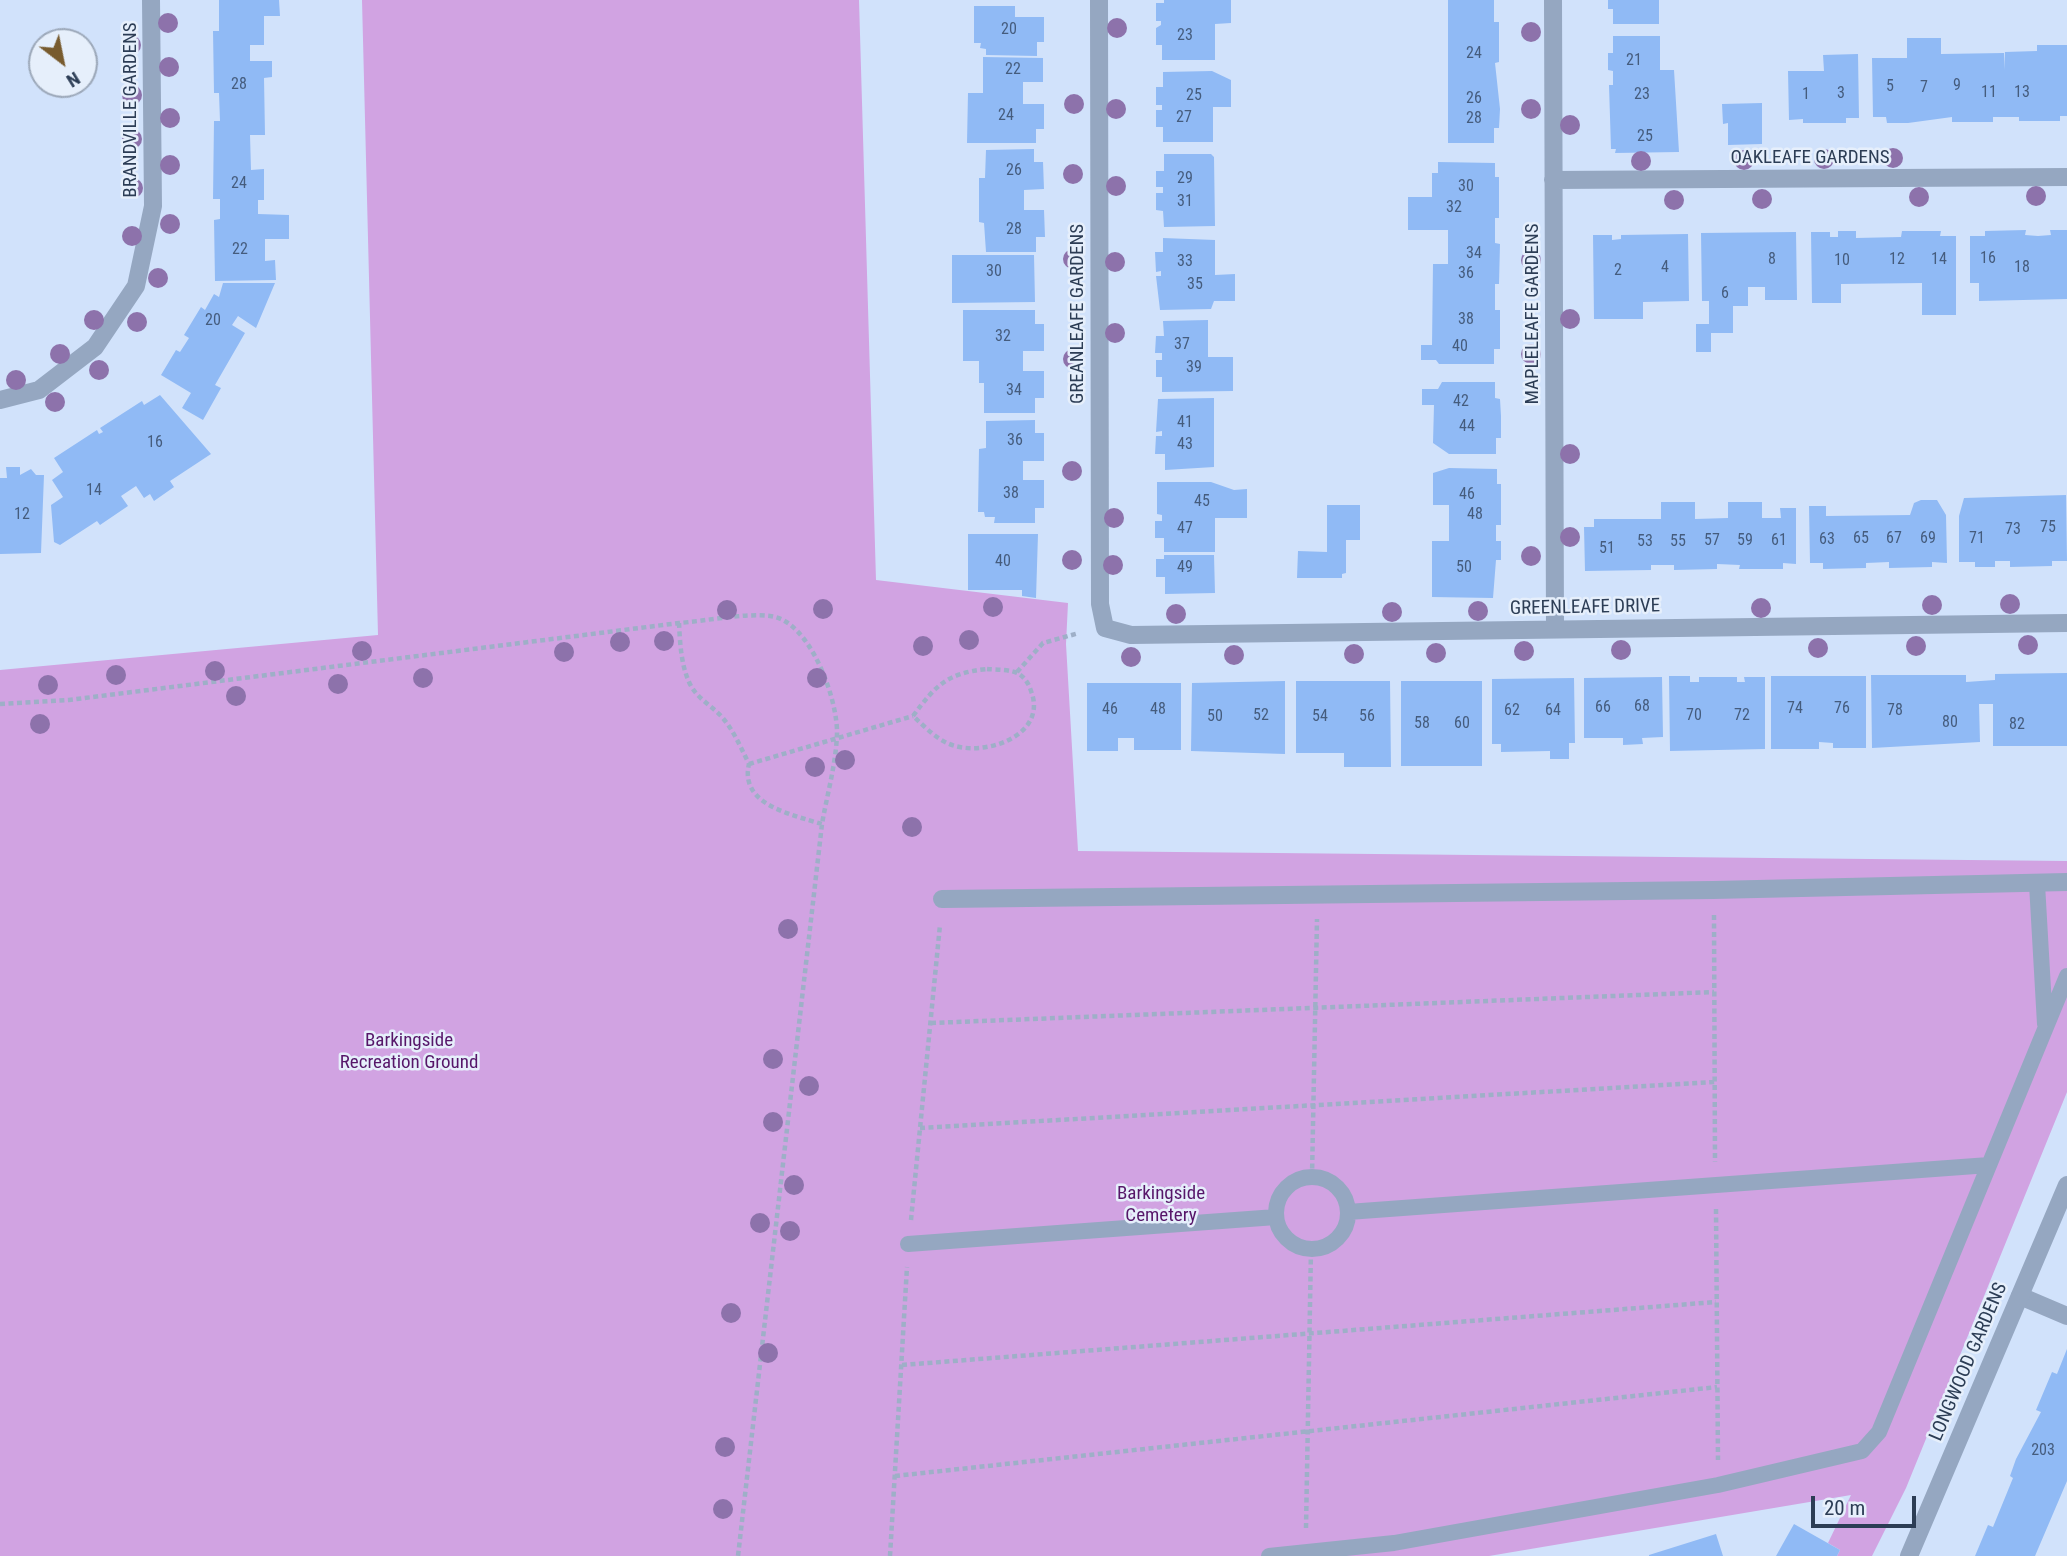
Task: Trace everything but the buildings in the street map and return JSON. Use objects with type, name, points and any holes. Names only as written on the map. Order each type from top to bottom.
[{"type":"street","name":"BRANDVILLE GARDENS","points":[[0,400],[39,390],[95,347],[136,286],[153,206],[152,0]]},
{"type":"street","name":"GREANLEAFE GARDENS","points":[[1099,0],[1100,604],[1105,628]]},
{"type":"street","name":"MAPLELEAFE GARDENS","points":[[1553,0],[1555,629]]},
{"type":"street","name":"OAKLEAFE GARDENS","points":[[1553,180],[2067,177]]},
{"type":"street","name":"GREENLEAFE DRIVE","points":[[1105,628],[1131,635],[2067,623]]},
{"type":"street","points":[[942,899],[2067,882]]},
{"type":"street","name":"LONGWOOD GARDENS","points":[[1909,1556],[2067,1185]]},
{"type":"street","points":[[2020,1296],[2067,1316]]},
{"type":"lane","points":[[2037,884],[2045,1029]]},
{"type":"lane","points":[[1269,1556],[1394,1544],[1718,1485],[1862,1451],[1879,1432],[2067,976]]},
{"type":"lane","points":[[1348,1212],[1989,1166]]},
{"type":"lane","points":[[1312,1177],[1333,1184],[1341,1192],[1348,1212],[1341,1234],[1322,1247],[1311,1249],[1292,1243],[1279,1227],[1276,1205],[1290,1185],[1312,1177]]},
{"type":"lane","points":[[908,1244],[1276,1217]]},
{"type":"path","points":[[0,704],[69,700],[679,623],[772,615],[790,626],[807,642],[820,666],[837,715],[837,737],[822,824],[738,1556]]},
{"type":"path","points":[[679,623],[681,651],[689,682],[696,694],[721,716],[733,731],[749,764],[746,776],[755,795],[788,813],[822,824]]},
{"type":"path","points":[[1017,672],[1043,643],[1105,628]]},
{"type":"path","points":[[749,764],[913,716],[932,690],[947,678],[967,671],[987,668],[1017,672],[1028,682],[1034,698],[1032,714],[1023,730],[1008,741],[987,748],[966,749],[946,743],[913,716]]},
{"type":"path","points":[[1312,1177],[1317,894]]},
{"type":"path","points":[[931,1023],[1714,992]]},
{"type":"path","points":[[920,1128],[1715,1082]]},
{"type":"path","points":[[1305,1552],[1311,1249]]},
{"type":"path","points":[[901,1365],[1716,1302]]},
{"type":"path","points":[[895,1476],[1717,1387]]},
{"type":"green space","points":[[362,0],[859,0],[876,580],[1068,603],[1066,644],[1078,851],[2067,861],[2067,1092],[1906,1488],[1872,1556],[1837,1556],[1840,1550],[1828,1543],[1851,1495],[1489,1556],[0,1556],[0,670],[378,635]]},
{"type":"park label","name":"Barkingside Recreation Ground","points":[[409,1052]]},
{"type":"park label","name":"Barkingside Cemetery","points":[[1161,1205]]}]
